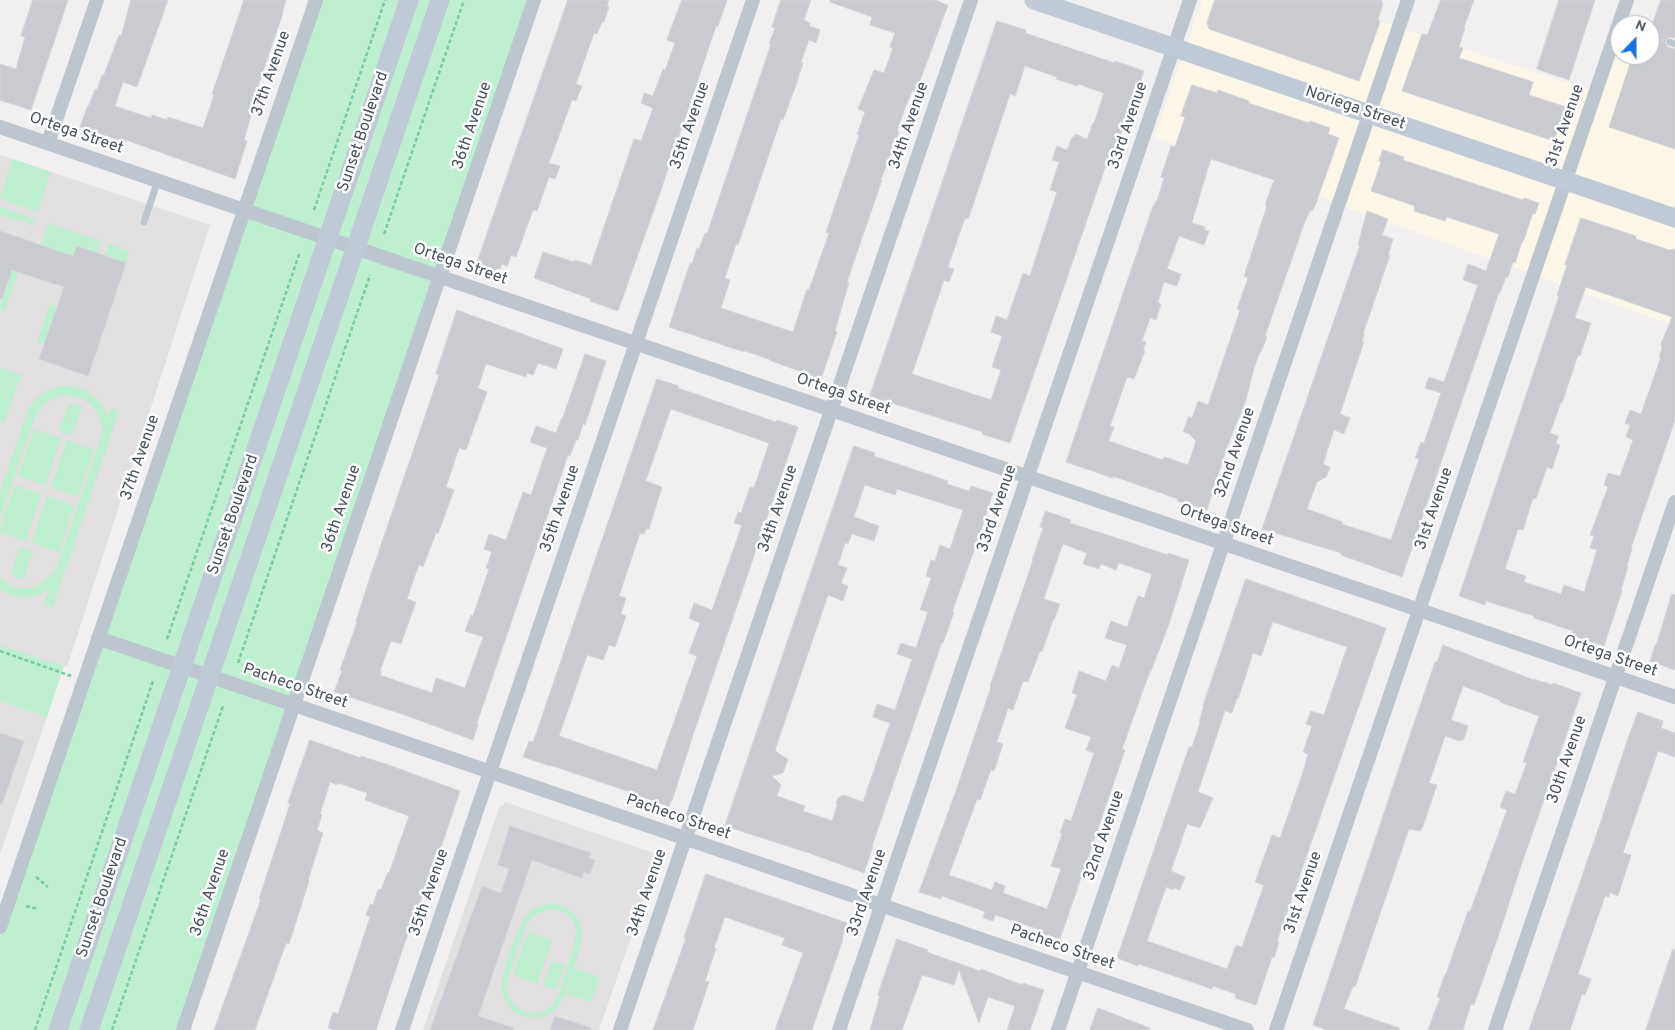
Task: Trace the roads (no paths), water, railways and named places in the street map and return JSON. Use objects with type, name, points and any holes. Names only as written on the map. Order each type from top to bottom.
[{"type":"main road","name":"Sunset Boulevard","points":[[58,1030],[409,0]]},
{"type":"main road","name":"Sunset Boulevard","points":[[90,1030],[440,0]]},
{"type":"main road","name":"Noriega Street","points":[[1034,0],[1675,218]]},
{"type":"street","points":[[48,143],[97,0]]},
{"type":"street","name":"37th Avenue","points":[[0,927],[316,0]]},
{"type":"street","name":"36th Avenue","points":[[183,1030],[534,0]]},
{"type":"street","name":"35th Avenue","points":[[402,1030],[753,0]]},
{"type":"street","name":"34th Avenue","points":[[620,1030],[971,0]]},
{"type":"street","name":"33rd Avenue","points":[[839,1030],[1190,0]]},
{"type":"street","name":"32nd Avenue","points":[[1058,1030],[1408,0]]},
{"type":"street","name":"31st Avenue","points":[[1276,1030],[1627,0]]},
{"type":"street","name":"Ortega Street","points":[[0,126],[1675,697]]},
{"type":"street","name":"30th Avenue","points":[[1495,1030],[1675,502]]},
{"type":"street","name":"Pacheco Street","points":[[98,638],[1247,1030]]},
{"type":"lane","points":[[144,222],[158,180]]}]
